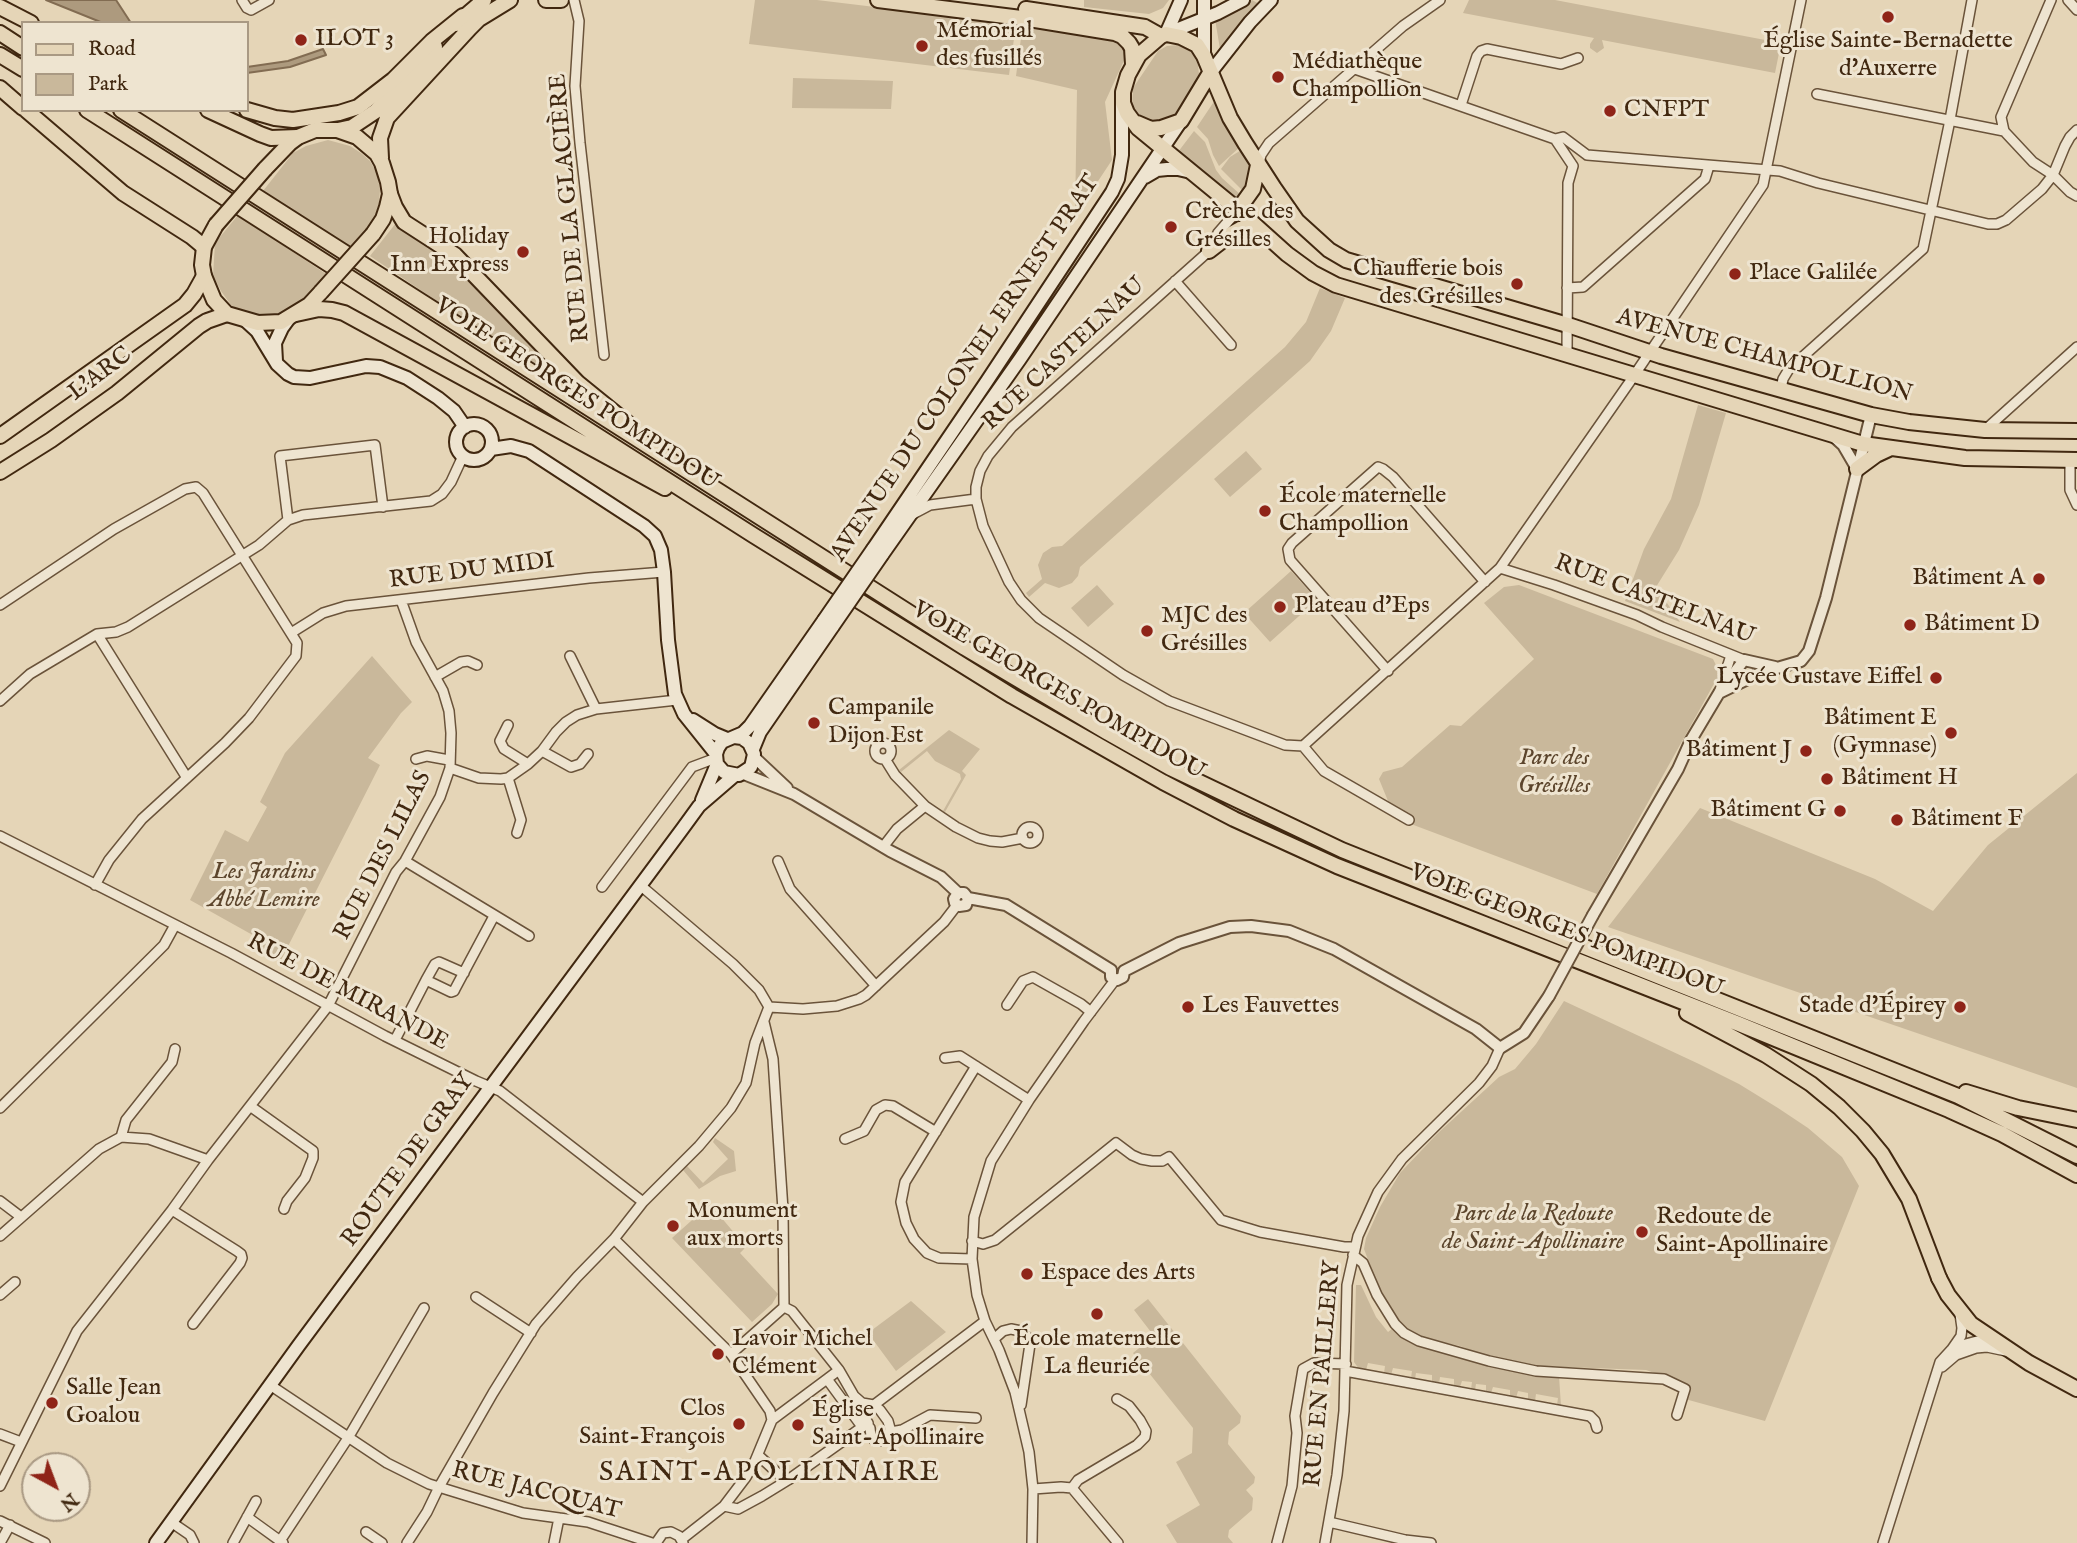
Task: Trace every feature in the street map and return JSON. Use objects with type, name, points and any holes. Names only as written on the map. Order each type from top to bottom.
[{"type":"main road","points":[[382,163],[380,138],[387,118],[470,28],[510,0]]},
{"type":"main road","points":[[546,0],[560,0]]},
{"type":"main road","points":[[878,0],[1115,33],[1122,36],[1132,48],[1133,64]]},
{"type":"main road","points":[[953,0],[1055,6],[1145,27],[1164,35],[1187,39],[1197,45],[1210,73]]},
{"type":"main road","points":[[1164,35],[1181,0]]},
{"type":"main road","points":[[1204,0],[1204,56]]},
{"type":"main road","points":[[1219,0],[1236,0]]},
{"type":"main road","points":[[1243,0],[1164,35],[1146,47],[1133,64],[1123,92],[1125,108],[1132,120],[1151,130],[1181,121],[1210,73],[1271,0]]},
{"type":"main road","points":[[248,110],[293,120],[327,116],[358,107],[393,80],[432,41],[480,2]]},
{"type":"main road","points":[[0,7],[27,21]]},
{"type":"main road","points":[[463,16],[376,111],[352,127],[315,130],[298,137],[265,169],[216,225],[204,247],[204,276],[214,300],[227,314],[269,324],[319,309],[344,313],[753,534]]},
{"type":"main road","points":[[0,33],[21,47]]},
{"type":"main road","points":[[0,55],[21,68]]},
{"type":"main road","name":"AVENUE CHAMPOLLION","points":[[1210,73],[1230,118],[1258,165],[1297,221],[1329,250],[1346,260],[1566,325],[1642,364],[1831,435],[1863,444],[1965,458],[2074,460]]},
{"type":"main road","points":[[0,88],[21,106]]},
{"type":"main road","name":"AVENUE DU COLONEL ERNEST PRAT","points":[[828,623],[1112,192],[1118,178],[1122,155],[1123,92]]},
{"type":"main road","points":[[28,112],[123,193],[204,247]]},
{"type":"main road","name":"VOIE GEORGES POMPIDOU","points":[[90,112],[1012,696],[1163,782],[1234,819],[1337,866],[1739,1024],[1949,1110],[2077,1175]]},
{"type":"main road","name":"VOIE GEORGES POMPIDOU","points":[[124,112],[687,472],[1118,739],[1243,804],[1342,850],[1912,1076],[1988,1110],[2077,1156]]},
{"type":"main road","points":[[212,112],[271,138],[298,137]]},
{"type":"main road","name":"AVENUE CHAMPOLLION","points":[[1132,120],[1145,135],[1300,263],[1336,285],[1567,355],[1642,364],[1781,389],[1871,415],[1985,430],[2077,431]]},
{"type":"main road","name":"AVENUE DU COLONEL ERNEST PRAT","points":[[877,552],[909,517],[1181,121]]},
{"type":"main road","points":[[337,130],[365,142],[377,154],[386,173],[395,208],[404,222],[455,255],[578,383],[650,439],[687,472]]},
{"type":"main road","points":[[1238,210],[1253,189],[1258,165]]},
{"type":"main road","points":[[1139,181],[1157,170],[1178,169],[1191,172]]},
{"type":"main road","points":[[277,364],[275,343],[282,328],[321,292],[373,234],[383,219],[390,194]]},
{"type":"main road","points":[[1209,251],[1240,229],[1262,232]]},
{"type":"main road","name":"L'ARC","points":[[0,436],[185,305],[204,276]]},
{"type":"main road","name":"L'ARC","points":[[0,472],[107,400],[199,326],[227,314]]},
{"type":"main road","points":[[245,320],[262,339],[277,364],[288,374],[302,378],[366,366],[394,371],[438,398],[454,411],[465,427]]},
{"type":"main road","points":[[475,424],[486,428],[492,438],[491,449],[479,459],[468,459],[457,447],[457,436],[465,427],[475,424]]},
{"type":"main road","points":[[491,449],[511,446],[529,452],[644,526],[659,543],[664,572],[668,640],[677,700],[724,772],[739,774],[751,767],[760,732],[828,623]]},
{"type":"main road","points":[[1857,469],[1876,455],[1892,448]]},
{"type":"main road","points":[[716,759],[718,748],[750,726],[828,623]]},
{"type":"main road","points":[[684,714],[715,734],[742,738],[749,743],[753,753]]},
{"type":"main road","name":"ROUTE DE GRAY","points":[[699,806],[716,759]]},
{"type":"main road","name":"ROUTE DE GRAY","points":[[156,1543],[699,806],[739,774]]},
{"type":"main road","points":[[1614,976],[1766,1055],[1811,1084],[1839,1107],[1876,1146],[1897,1177],[1915,1213],[1939,1278],[1960,1312],[1971,1324],[1996,1342],[2077,1389]]},
{"type":"main road","points":[[1912,1076],[2018,1108],[2077,1120]]},
{"type":"street","points":[[242,0],[251,10],[269,0]]},
{"type":"street","points":[[560,0],[578,16]]},
{"type":"street","name":"RUE DE LA GLACIÈRE","points":[[574,0],[578,16],[575,86],[604,355]]},
{"type":"street","points":[[1258,165],[1269,143],[1404,26],[1440,0]]},
{"type":"street","points":[[1409,820],[1324,771],[1303,746],[1500,568],[1760,190],[1768,169],[1801,0]]},
{"type":"street","points":[[1781,389],[1789,369],[1923,248],[1972,0]]},
{"type":"street","points":[[2051,0],[2003,112],[2001,123],[2004,131],[2033,162],[2077,196]]},
{"type":"street","points":[[2068,0],[2077,10]]},
{"type":"street","points":[[1461,105],[1481,51],[1487,49],[1561,64],[1577,58]]},
{"type":"street","points":[[1355,69],[1555,139],[1563,137],[1587,155],[1768,169],[1988,224],[2006,220],[2042,189],[2053,175],[2064,146],[2077,130]]},
{"type":"street","points":[[1817,94],[2004,131]]},
{"type":"street","points":[[1555,139],[1573,166]]},
{"type":"street","points":[[1246,145],[1256,142],[1269,143]]},
{"type":"street","points":[[1567,355],[1569,183],[1573,166],[1587,155]]},
{"type":"street","points":[[1567,288],[1583,287],[1705,179],[1709,166]]},
{"type":"street","name":"RUE CASTELNAU","points":[[1238,210],[1218,233],[1209,251],[1012,427],[988,456],[980,471],[976,499],[983,526],[1009,582],[1021,600],[1039,618],[1123,675],[1170,701],[1285,745],[1303,746]]},
{"type":"street","points":[[1175,281],[1231,345]]},
{"type":"street","points":[[1985,430],[2077,347]]},
{"type":"street","name":"RUE CASTELNAU","points":[[1500,568],[1625,611],[1745,660],[1778,668],[1801,661],[1810,651],[1826,597],[1871,415]]},
{"type":"street","points":[[1831,435],[1843,445],[1857,469]]},
{"type":"street","points":[[288,520],[281,456],[376,445],[383,507]]},
{"type":"street","points":[[0,685],[3,698],[30,674],[97,634],[116,632],[128,627],[242,556],[288,520],[303,515],[431,501],[442,494],[451,482],[463,456]]},
{"type":"street","points":[[2074,460],[2070,490],[2077,505]]},
{"type":"street","points":[[1388,671],[1290,560],[1288,549],[1292,543],[1378,467],[1393,477],[1485,582]]},
{"type":"street","points":[[0,605],[83,548],[145,511],[191,487],[196,487],[298,643],[298,652],[281,678],[234,734],[137,825],[109,860],[95,885]]},
{"type":"street","points":[[909,517],[930,505],[976,499]]},
{"type":"street","name":"RUE DU MIDI","points":[[291,633],[327,611],[346,606],[664,572]]},
{"type":"street","name":"RUE DES LILAS","points":[[0,1486],[77,1331],[328,1006],[396,872],[405,861],[440,797],[449,764],[449,711],[443,691],[416,642],[401,600]]},
{"type":"street","points":[[97,634],[187,778]]},
{"type":"street","points":[[1718,694],[1731,655]]},
{"type":"street","points":[[570,656],[596,709]]},
{"type":"street","points":[[1032,1543],[1033,1489],[1030,1459],[1020,1410],[985,1321],[975,1283],[972,1259],[974,1217],[991,1161],[1029,1100],[1091,1012],[1113,975],[1114,967],[1119,966],[1124,971],[1179,943],[1230,927],[1251,926],[1289,931],[1334,948],[1476,1030],[1500,1048],[1524,1033],[1549,996],[1678,769],[1691,740],[1718,694],[1745,660]]},
{"type":"street","points":[[435,677],[461,662],[468,661],[477,665]]},
{"type":"street","points":[[1718,694],[1760,673],[1778,668]]},
{"type":"street","points":[[449,764],[479,778],[508,778],[528,764],[566,722],[577,715],[596,709],[677,700]]},
{"type":"street","points":[[508,725],[501,737],[502,746],[528,764]]},
{"type":"street","points":[[542,751],[571,767],[580,764],[588,754]]},
{"type":"street","points":[[753,753],[794,794]]},
{"type":"street","name":"RUE DES LILAS","points":[[416,759],[427,756],[449,764]]},
{"type":"street","points":[[601,887],[692,767],[716,759]]},
{"type":"street","points":[[885,759],[925,806],[956,828],[978,838],[1002,842],[1023,838]]},
{"type":"street","points":[[739,774],[794,794],[883,847],[941,877],[961,899],[1006,905],[1113,975]]},
{"type":"street","points":[[508,778],[521,820],[517,833]]},
{"type":"street","points":[[883,847],[897,829],[925,806]]},
{"type":"street","name":"RUE DE MIRANDE","points":[[0,836],[328,1006],[500,1091],[643,1202]]},
{"type":"street","points":[[405,861],[529,936]]},
{"type":"street","points":[[778,861],[790,889],[876,986]]},
{"type":"street","points":[[640,885],[733,964],[759,990],[769,1007]]},
{"type":"street","points":[[769,1007],[803,1009],[844,1005],[859,999],[944,922],[961,899]]},
{"type":"street","points":[[426,980],[452,992],[494,916]]},
{"type":"street","points":[[0,1108],[164,945],[175,925]]},
{"type":"street","points":[[395,1040],[437,962],[464,973]]},
{"type":"street","points":[[1007,1005],[1023,981],[1033,977],[1091,1012]]},
{"type":"street","points":[[407,1543],[493,1393],[531,1333],[643,1202],[699,1146],[732,1108],[746,1083],[755,1043],[769,1007]]},
{"type":"street","points":[[763,1020],[773,1059],[783,1213],[785,1307]]},
{"type":"street","name":"RUE EN PAILLERY","points":[[1325,1543],[1340,1447],[1347,1286],[1362,1225],[1378,1192],[1402,1159],[1479,1083],[1492,1066],[1500,1048]]},
{"type":"street","points":[[121,1137],[126,1120],[172,1062],[175,1049]]},
{"type":"street","points":[[944,1058],[960,1056],[1029,1100]]},
{"type":"street","points":[[972,1259],[939,1258],[927,1252],[914,1239],[906,1223],[901,1202],[905,1182],[976,1066]]},
{"type":"street","points":[[845,1139],[864,1131],[876,1110],[885,1105],[893,1106],[936,1132]]},
{"type":"street","points":[[250,1106],[313,1151],[305,1178],[287,1200],[284,1209]]},
{"type":"street","points":[[0,1236],[99,1149],[121,1137],[149,1139],[208,1160]]},
{"type":"street","points":[[972,1241],[987,1244],[995,1240],[1116,1143],[1141,1159],[1162,1161],[1169,1157],[1221,1220],[1260,1232],[1354,1251],[1363,1262],[1377,1295],[1395,1324],[1404,1333],[1419,1341],[1536,1371],[1664,1379],[1685,1389],[1677,1415]]},
{"type":"street","points":[[0,1201],[21,1217]]},
{"type":"street","points":[[172,1210],[237,1251],[242,1258],[193,1324]]},
{"type":"street","points":[[614,1239],[731,1354],[770,1411],[772,1420]]},
{"type":"street","points":[[1939,1278],[1947,1281],[1980,1323],[2029,1363]]},
{"type":"street","points":[[0,1295],[15,1282]]},
{"type":"street","points":[[477,1297],[531,1333]]},
{"type":"street","points":[[731,1354],[785,1307]]},
{"type":"street","points":[[785,1307],[792,1311],[839,1370],[855,1396],[862,1403],[874,1405],[888,1421],[891,1432],[886,1441],[874,1441],[862,1414],[874,1405],[985,1321]]},
{"type":"street","points":[[247,1517],[281,1542],[348,1438],[424,1308]]},
{"type":"street","points":[[1884,1543],[1940,1362],[1961,1336],[1960,1312]]},
{"type":"street","points":[[994,1339],[1003,1331],[1012,1329],[1021,1331],[1028,1338],[1030,1344],[1020,1410]]},
{"type":"street","points":[[1951,1350],[1968,1343],[1985,1340],[1996,1342]]},
{"type":"street","points":[[1937,1372],[1956,1355],[1976,1348],[1987,1347],[2008,1352],[2029,1363]]},
{"type":"street","points":[[1277,1543],[1292,1486],[1297,1433],[1295,1416],[1301,1373],[1310,1364],[1345,1368],[1590,1416],[1597,1428]]},
{"type":"street","points":[[654,1543],[659,1536],[667,1532],[676,1533],[682,1541],[724,1506],[746,1477],[772,1420],[839,1370]]},
{"type":"street","points":[[827,1379],[860,1424],[866,1424]]},
{"type":"street","name":"RUE JACQUAT","points":[[270,1385],[387,1463],[429,1484],[523,1513],[588,1522],[654,1543]]},
{"type":"street","points":[[1072,1488],[1078,1480],[1137,1446],[1146,1437],[1146,1428],[1140,1420],[1129,1406],[1117,1399]]},
{"type":"street","points":[[891,1432],[902,1430],[930,1415],[976,1418]]},
{"type":"street","points":[[724,1506],[738,1509],[786,1481],[866,1424]]},
{"type":"street","points":[[0,1434],[21,1442]]},
{"type":"street","points":[[758,1455],[786,1481]]},
{"type":"street","points":[[1033,1489],[1072,1488]]},
{"type":"street","points":[[1072,1488],[1118,1543]]},
{"type":"street","points":[[233,1543],[256,1501]]},
{"type":"street","points":[[554,1543],[559,1518]]},
{"type":"street","points":[[0,1521],[45,1543]]},
{"type":"street","points":[[171,1522],[190,1535],[194,1543]]},
{"type":"street","points":[[1329,1522],[1406,1542],[1431,1543]]},
{"type":"street","points":[[0,1543],[10,1525]]},
{"type":"street","points":[[366,1532],[382,1543]]},
{"type":"green space","points":[[755,0],[817,0],[1016,24],[1009,75],[749,44]]},
{"type":"green space","points":[[1084,0],[1169,0],[1163,8],[1149,14],[1084,7]]},
{"type":"green space","points":[[1252,0],[1261,5],[1220,49],[1215,19]]},
{"type":"green space","points":[[1469,0],[1555,0],[1781,43],[1775,73],[1602,40],[1604,48],[1597,53],[1590,48],[1594,38],[1463,13]]},
{"type":"green space","points":[[1023,23],[1117,42],[1127,54],[1105,102],[1112,160],[1075,216],[1077,90],[1016,76]]},
{"type":"green space","points":[[1178,45],[1189,50],[1194,56],[1199,74],[1188,98],[1174,117],[1154,126],[1137,116],[1132,106],[1133,88],[1158,51],[1167,46]]},
{"type":"green space","points":[[793,78],[893,81],[891,109],[792,108]]},
{"type":"green space","points":[[1217,97],[1241,146],[1219,166],[1208,139],[1197,127]]},
{"type":"green space","points":[[1194,131],[1205,142],[1216,170],[1242,196],[1238,199],[1231,198],[1178,152]]},
{"type":"green space","points":[[328,140],[350,146],[361,153],[377,173],[380,190],[375,217],[350,247],[263,191],[293,153]]},
{"type":"green space","points":[[1243,149],[1251,166],[1245,193],[1221,169],[1230,157]]},
{"type":"green space","points":[[238,215],[326,274],[305,298],[290,310],[276,316],[257,317],[231,305],[221,291],[213,276],[215,243]]},
{"type":"green space","points":[[396,223],[468,277],[579,394],[370,256]]},
{"type":"green space","points":[[1320,288],[1345,298],[1331,331],[1310,361],[1080,567],[1078,576],[1072,583],[1059,588],[1045,583],[1029,597],[1026,593],[1042,579],[1038,565],[1043,553],[1052,547],[1062,546],[1285,347],[1306,322]]},
{"type":"green space","points":[[1698,405],[1726,413],[1699,505],[1679,550],[1656,587],[1680,622],[1625,601],[1644,549],[1671,499]]},
{"type":"green space","points":[[1246,451],[1262,469],[1230,497],[1214,479]]},
{"type":"green space","name":"Plateau d'Eps","points":[[1291,571],[1317,600],[1270,642],[1244,613]]},
{"type":"green space","points":[[1097,585],[1114,604],[1088,627],[1071,608]]},
{"type":"green space","name":"Parc des Grésilles","points":[[1519,585],[1713,659],[1720,673],[1597,894],[1395,818],[1379,779],[1383,772],[1402,767],[1450,725],[1461,726],[1534,659],[1484,603],[1504,587]]},
{"type":"green space","name":"Les Jardins Abbé Lemire","points":[[372,656],[412,702],[368,758],[380,765],[280,962],[253,948],[258,938],[190,900],[225,830],[248,842],[267,807],[260,802],[285,753]]},
{"type":"green space","points":[[949,730],[980,749],[962,771],[966,775],[945,812],[943,811],[961,779],[960,774],[935,761],[927,751],[901,772],[899,770]]},
{"type":"green space","name":"Stade d'Épirey","points":[[2077,773],[2077,1088],[1608,927],[1700,808],[1875,879],[1933,911],[1988,845]]},
{"type":"green space","name":"Parc de la Redoute de Saint-Apollinaire","points":[[1564,1001],[1739,1084],[1778,1108],[1808,1128],[1842,1157],[1859,1186],[1765,1421],[1685,1399],[1688,1385],[1646,1370],[1539,1366],[1484,1355],[1460,1346],[1420,1337],[1396,1318],[1381,1294],[1364,1249],[1380,1207],[1400,1173],[1437,1134],[1499,1077],[1515,1069],[1536,1044]]},
{"type":"green space","points":[[715,1138],[734,1151],[736,1171],[720,1176],[699,1189],[683,1170],[687,1166],[703,1183],[728,1159],[713,1142]]},
{"type":"green space","points":[[710,1204],[746,1247],[740,1253],[778,1294],[772,1304],[752,1322],[672,1238]]},
{"type":"green space","points":[[1356,1285],[1361,1285],[1376,1317],[1388,1332],[1394,1327],[1416,1344],[1434,1350],[1559,1376],[1561,1406],[1557,1405],[1558,1398],[1536,1394],[1535,1401],[1528,1400],[1528,1393],[1518,1391],[1516,1398],[1510,1397],[1510,1390],[1493,1387],[1491,1393],[1486,1392],[1486,1385],[1476,1384],[1475,1390],[1471,1389],[1472,1382],[1462,1381],[1460,1387],[1454,1386],[1454,1379],[1440,1377],[1439,1384],[1432,1382],[1432,1375],[1416,1373],[1415,1379],[1411,1378],[1412,1371],[1393,1368],[1391,1375],[1384,1373],[1385,1366],[1368,1363],[1366,1370],[1359,1369],[1354,1362]]},
{"type":"green space","points":[[1148,1299],[1241,1416],[1240,1423],[1229,1432],[1228,1444],[1255,1477],[1254,1483],[1246,1490],[1253,1498],[1252,1510],[1229,1530],[1228,1537],[1233,1543],[1177,1543],[1166,1525],[1200,1505],[1176,1462],[1192,1453],[1193,1428],[1133,1353],[1154,1336],[1134,1310]]},
{"type":"green space","points":[[911,1301],[946,1332],[896,1371],[868,1333]]},
{"type":"shaded area","points":[[46,0],[116,0],[130,21],[98,21]]},
{"type":"shaded area","points":[[323,49],[326,55],[290,67],[248,73],[248,67],[288,61]]},
{"type":"place","name":"Église Sainte-Bernadette d'Auxerre","points":[[1888,17]]},
{"type":"place","name":"ILOT 3","points":[[301,40]]},
{"type":"place","name":"Mémorial des fusillés","points":[[922,46]]},
{"type":"place","name":"Médiathèque Champollion","points":[[1278,77]]},
{"type":"place","name":"CNFPT","points":[[1610,111]]},
{"type":"place","name":"Crèche des Grésilles","points":[[1171,227]]},
{"type":"place","name":"Holiday Inn Express","points":[[523,252]]},
{"type":"place","name":"Place Galilée","points":[[1735,274]]},
{"type":"place","name":"Chaufferie bois des Grésilles","points":[[1517,284]]},
{"type":"place","name":"École maternelle Champollion","points":[[1265,511]]},
{"type":"place","name":"Bâtiment A","points":[[2039,579]]},
{"type":"place","name":"Plateau d'Eps","points":[[1280,607]]},
{"type":"place","name":"Bâtiment D","points":[[1910,625]]},
{"type":"place","name":"MJC des Grésilles","points":[[1147,631]]},
{"type":"place","name":"Lycée Gustave Eiffel","points":[[1936,678]]},
{"type":"place","name":"Campanile Dijon Est","points":[[814,723]]},
{"type":"place","name":"Bâtiment E (Gymnase)","points":[[1951,733]]},
{"type":"place","name":"Bâtiment J","points":[[1806,751]]},
{"type":"place","name":"Bâtiment H","points":[[1827,779]]},
{"type":"place","name":"Bâtiment G","points":[[1840,811]]},
{"type":"place","name":"Bâtiment F","points":[[1897,820]]},
{"type":"place","name":"Les Fauvettes","points":[[1188,1007]]},
{"type":"place","name":"Stade d'Épirey","points":[[1960,1007]]},
{"type":"place","name":"Monument aux morts","points":[[673,1226]]},
{"type":"place","name":"Redoute de Saint-Apollinaire","points":[[1642,1232]]},
{"type":"place","name":"Espace des Arts","points":[[1027,1274]]},
{"type":"place","name":"École maternelle La fleuriée","points":[[1097,1314]]},
{"type":"place","name":"Lavoir Michel Clément","points":[[718,1354]]},
{"type":"place","name":"Salle Jean Goalou","points":[[52,1403]]},
{"type":"place","name":"Clos Saint-François","points":[[739,1424]]},
{"type":"place","name":"Église Saint-Apollinaire","points":[[798,1425]]},
{"type":"district","name":"SAINT-APOLLINAIRE","points":[[770,1474]]}]
